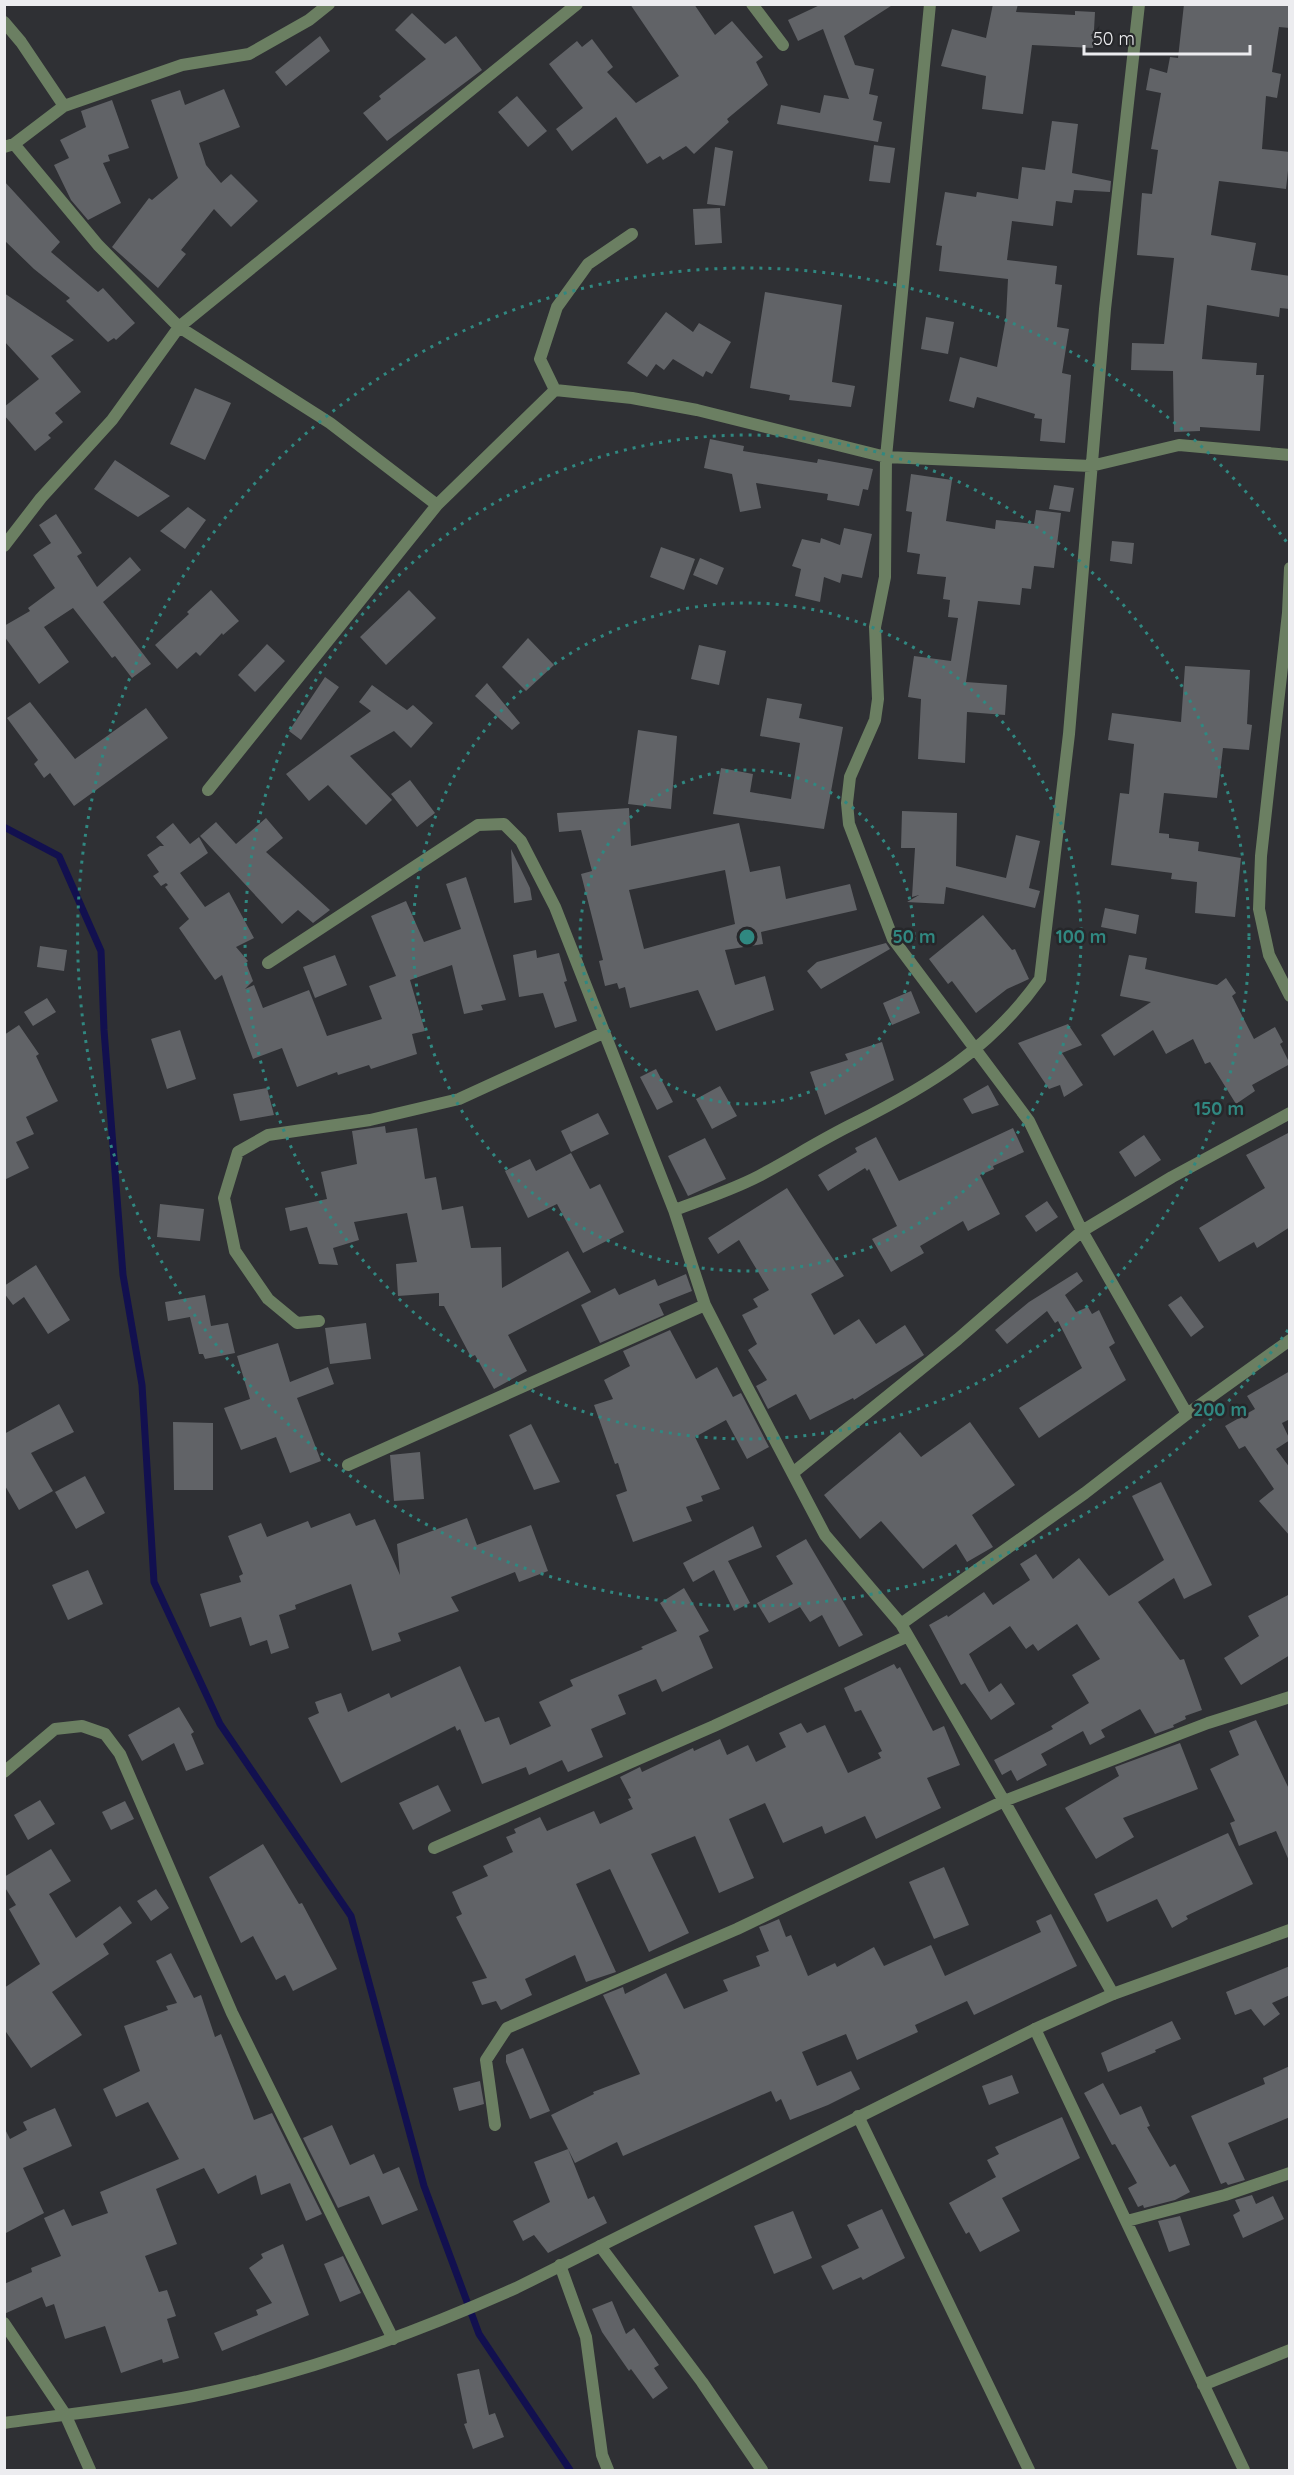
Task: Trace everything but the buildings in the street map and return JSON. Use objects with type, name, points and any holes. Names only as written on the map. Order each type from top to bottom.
[{"type":"street","points":[[329,4],[309,20],[249,54],[182,65],[64,106],[9,146],[98,245],[178,327],[330,423],[437,505]]},
{"type":"street","points":[[4,546],[41,498],[112,420],[178,327],[577,4]]},
{"type":"street","points":[[752,4],[783,45]]},
{"type":"street","points":[[930,4],[886,457],[885,577],[875,627],[878,699],[875,720],[850,777],[847,802],[849,824],[893,939],[978,1049],[1029,1121],[1082,1231],[1187,1414]]},
{"type":"street","points":[[674,1210],[757,1177],[855,1122],[884,1110],[978,1049],[1017,1011],[1040,979],[1069,734],[1105,309],[1139,4]]},
{"type":"street","points":[[4,21],[64,106]]},
{"type":"street","points":[[555,390],[540,359],[556,307],[588,264],[632,234]]},
{"type":"street","points":[[555,390],[632,398],[697,410],[886,457],[1091,465],[1179,445],[1290,455]]},
{"type":"street","points":[[208,790],[437,505],[555,390]]},
{"type":"street","points":[[1290,568],[1288,613],[1261,856],[1259,909],[1269,955],[1290,996]]},
{"type":"street","points":[[268,963],[478,825],[504,824],[521,841],[555,908],[674,1210],[705,1305],[825,1535],[908,1636],[1113,1994]]},
{"type":"street","points":[[319,1321],[297,1323],[268,1299],[235,1251],[224,1198],[238,1152],[268,1135],[370,1120],[459,1099],[603,1033]]},
{"type":"street","points":[[794,1472],[958,1340],[1082,1231],[1172,1177],[1290,1113]]},
{"type":"street","points":[[348,1465],[705,1305]]},
{"type":"street","points":[[900,1624],[1290,1340]]},
{"type":"street","points":[[434,1848],[714,1726],[908,1636]]},
{"type":"street","points":[[495,2125],[486,2060],[507,2028],[737,1929],[1004,1801],[1208,1723],[1290,1697]]},
{"type":"street","points":[[4,1772],[55,1729],[82,1726],[105,1734],[120,1754],[232,2013],[393,2339]]},
{"type":"street","points":[[4,2423],[193,2396],[275,2376],[393,2339],[441,2321],[516,2288],[1035,2029],[1113,1994],[1290,1930]]},
{"type":"street","points":[[1035,2029],[1128,2221],[1244,2470]]},
{"type":"street","points":[[858,2116],[1029,2470]]},
{"type":"street","points":[[1128,2221],[1290,2173]]},
{"type":"street","points":[[600,2246],[702,2382],[762,2470]]},
{"type":"street","points":[[560,2265],[586,2337],[602,2455],[608,2470]]},
{"type":"street","points":[[4,2323],[65,2414],[90,2470]]},
{"type":"street","points":[[1203,2385],[1290,2350]]},
{"type":"waterway","points":[[4,827],[59,856],[101,951],[104,1030],[123,1275],[142,1385],[154,1582],[220,1724],[351,1916],[424,2186],[479,2334],[570,2470]]}]
